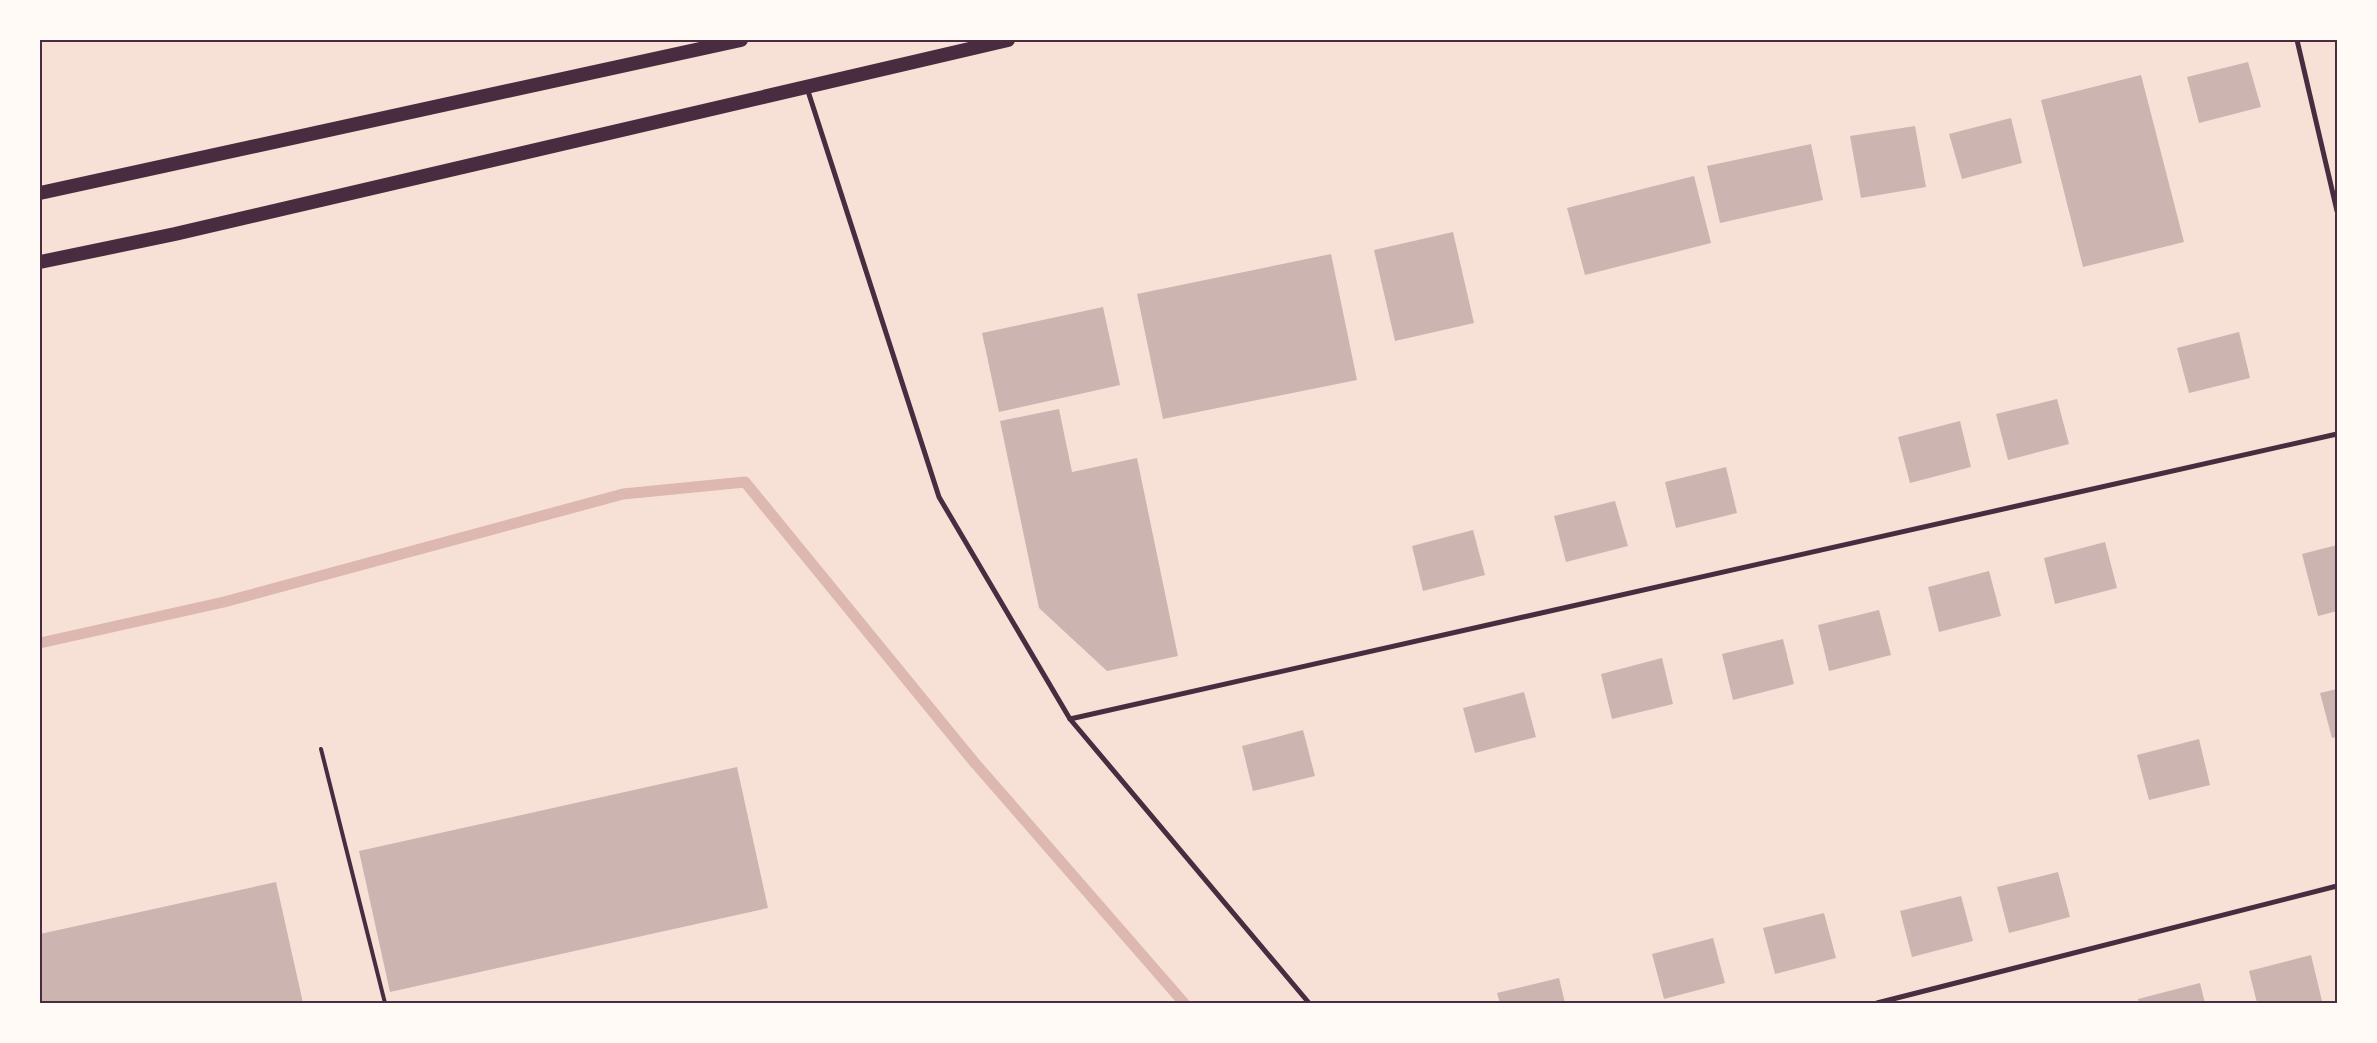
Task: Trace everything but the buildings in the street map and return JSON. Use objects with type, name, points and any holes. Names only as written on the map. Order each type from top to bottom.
[{"type":"highway","points":[[40,193],[741,40]]},
{"type":"highway","points":[[40,262],[175,234],[1008,40]]},
{"type":"street","points":[[2297,40],[2337,211]]},
{"type":"street","points":[[806,88],[939,497],[1070,719],[1309,1003]]},
{"type":"street","points":[[1070,719],[2337,434]]},
{"type":"street","points":[[1877,1003],[2337,886]]},
{"type":"lane","points":[[321,749],[386,1003]]},
{"type":"waterway","points":[[40,643],[224,602],[623,494],[745,482],[974,762],[1184,1003]]}]
